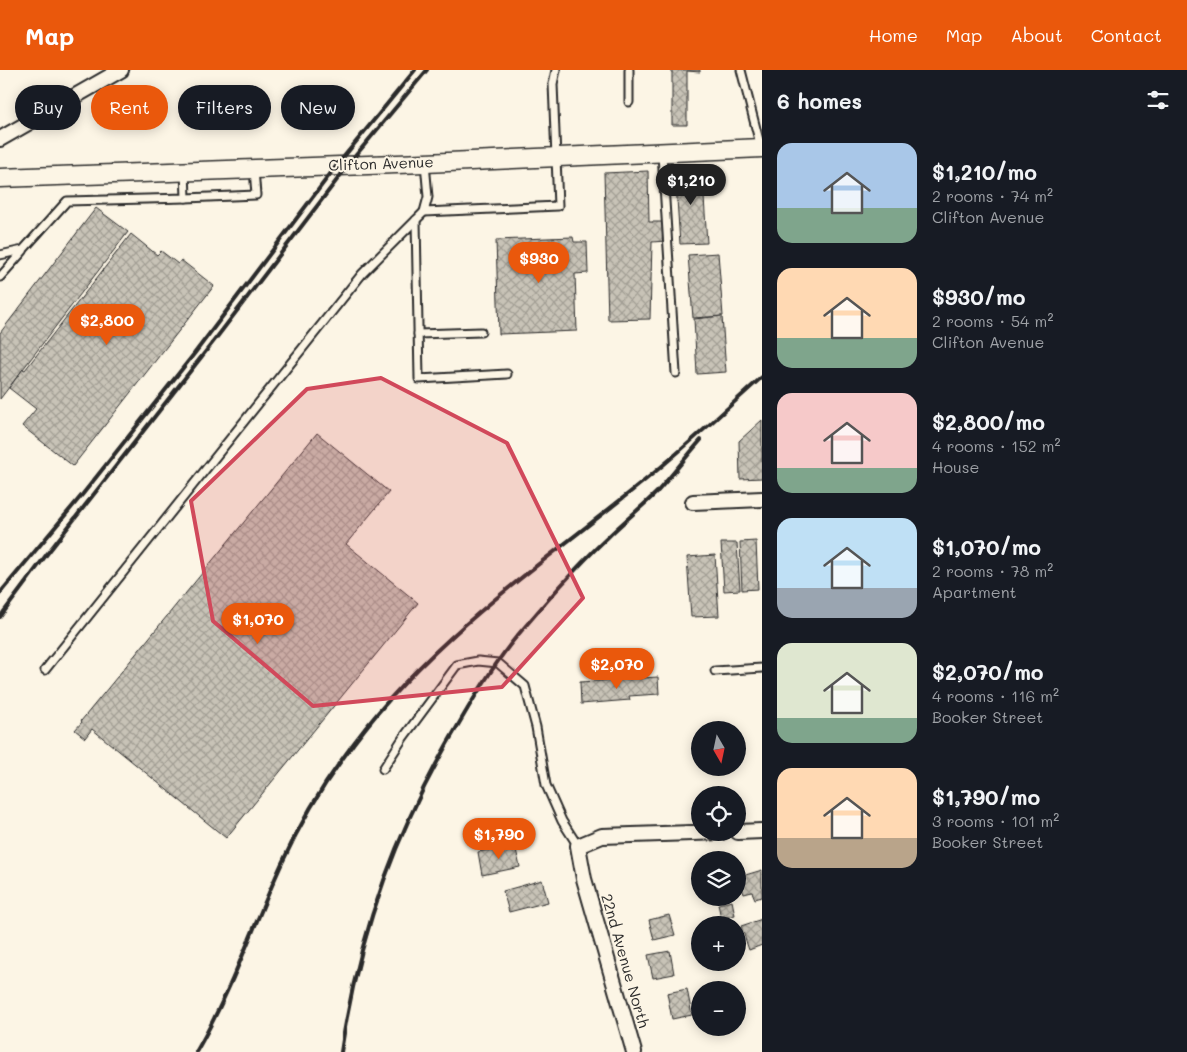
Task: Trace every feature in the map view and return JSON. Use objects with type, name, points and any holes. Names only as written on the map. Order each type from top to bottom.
[{"type":"street","points":[[0,139],[121,70]]},
{"type":"street","name":"Clifton Avenue","points":[[0,178],[425,163],[762,148]]},
{"type":"street","points":[[693,502],[762,498]]},
{"type":"street","points":[[746,832],[762,831]]},
{"type":"street","points":[[578,846],[602,836],[691,833]]},
{"type":"street","name":"22nd Avenue North","points":[[578,846],[584,879],[634,1052]]},
{"type":"lane","points":[[424,212],[558,206],[553,84],[556,70]]},
{"type":"lane","points":[[629,70],[629,102]]},
{"type":"lane","points":[[741,70],[762,148]]},
{"type":"lane","points":[[662,153],[676,373]]},
{"type":"lane","points":[[45,670],[362,274],[424,212],[428,197],[425,163]]},
{"type":"lane","points":[[0,277],[66,201],[256,195],[254,168]]},
{"type":"lane","points":[[185,171],[186,198]]},
{"type":"lane","points":[[416,220],[419,379],[507,374]]},
{"type":"lane","points":[[0,256],[23,250]]},
{"type":"lane","points":[[418,334],[481,332]]},
{"type":"lane","points":[[383,769],[403,738],[457,665],[478,661],[498,663],[525,686],[536,727],[546,784],[562,821],[578,846]]},
{"type":"lane","points":[[714,671],[762,668]]},
{"type":"highlighted area","points":[[381,378],[507,443],[583,598],[502,687],[313,706],[213,621],[191,501],[307,389]]},
{"type":"building","points":[[671,70],[700,70],[700,72],[687,71],[687,125],[672,125]]},
{"type":"building","points":[[702,167],[707,243],[680,244],[675,169]]},
{"type":"building","points":[[648,171],[649,222],[665,222],[666,241],[652,242],[650,319],[608,320],[604,173]]},
{"type":"building","points":[[96,208],[128,232],[0,399],[0,333]]},
{"type":"building","points":[[131,234],[157,255],[161,251],[178,264],[181,260],[214,286],[73,466],[22,426],[36,409],[9,388]]},
{"type":"building","points":[[573,237],[574,242],[587,242],[588,273],[575,274],[577,331],[499,334],[496,240]]},
{"type":"building","points":[[718,253],[723,316],[693,318],[688,255]]},
{"type":"building","points":[[722,316],[726,372],[697,374],[694,319]]},
{"type":"building","points":[[762,420],[762,478],[740,479],[739,441]]},
{"type":"building","points":[[317,433],[389,492],[346,544],[418,603],[226,838],[92,729],[85,738],[75,730]]},
{"type":"building","points":[[756,541],[758,589],[742,590],[740,542]]},
{"type":"building","points":[[721,543],[737,543],[740,590],[724,591]]},
{"type":"building","points":[[715,555],[719,616],[691,617],[687,557]]},
{"type":"building","points":[[658,677],[659,694],[629,696],[630,700],[581,704],[580,682]]},
{"type":"building","points":[[515,845],[520,867],[482,875],[478,852]]},
{"type":"building","points":[[762,870],[762,897],[755,899],[752,892],[746,894],[746,875]]},
{"type":"building","points":[[542,880],[548,902],[509,912],[503,891]]},
{"type":"building","points":[[718,906],[733,906],[735,915],[721,916]]},
{"type":"building","points":[[669,915],[675,935],[654,940],[649,920]]},
{"type":"building","points":[[762,919],[762,945],[749,950],[746,941],[746,924]]},
{"type":"building","points":[[670,951],[674,974],[653,978],[648,955]]},
{"type":"building","points":[[687,989],[691,1015],[672,1019],[667,993]]},
{"type":"railway","points":[[0,593],[82,495],[194,354],[337,165],[415,70]]},
{"type":"railway","points":[[0,617],[356,155],[427,70]]},
{"type":"railway","points":[[196,1052],[220,1006],[271,887],[302,822],[334,770],[375,716],[409,678],[483,609],[659,468],[762,377]]},
{"type":"railway","points":[[341,1052],[358,964],[370,921],[400,839],[438,759],[481,687],[509,646],[584,561],[657,492],[701,440]]}]
